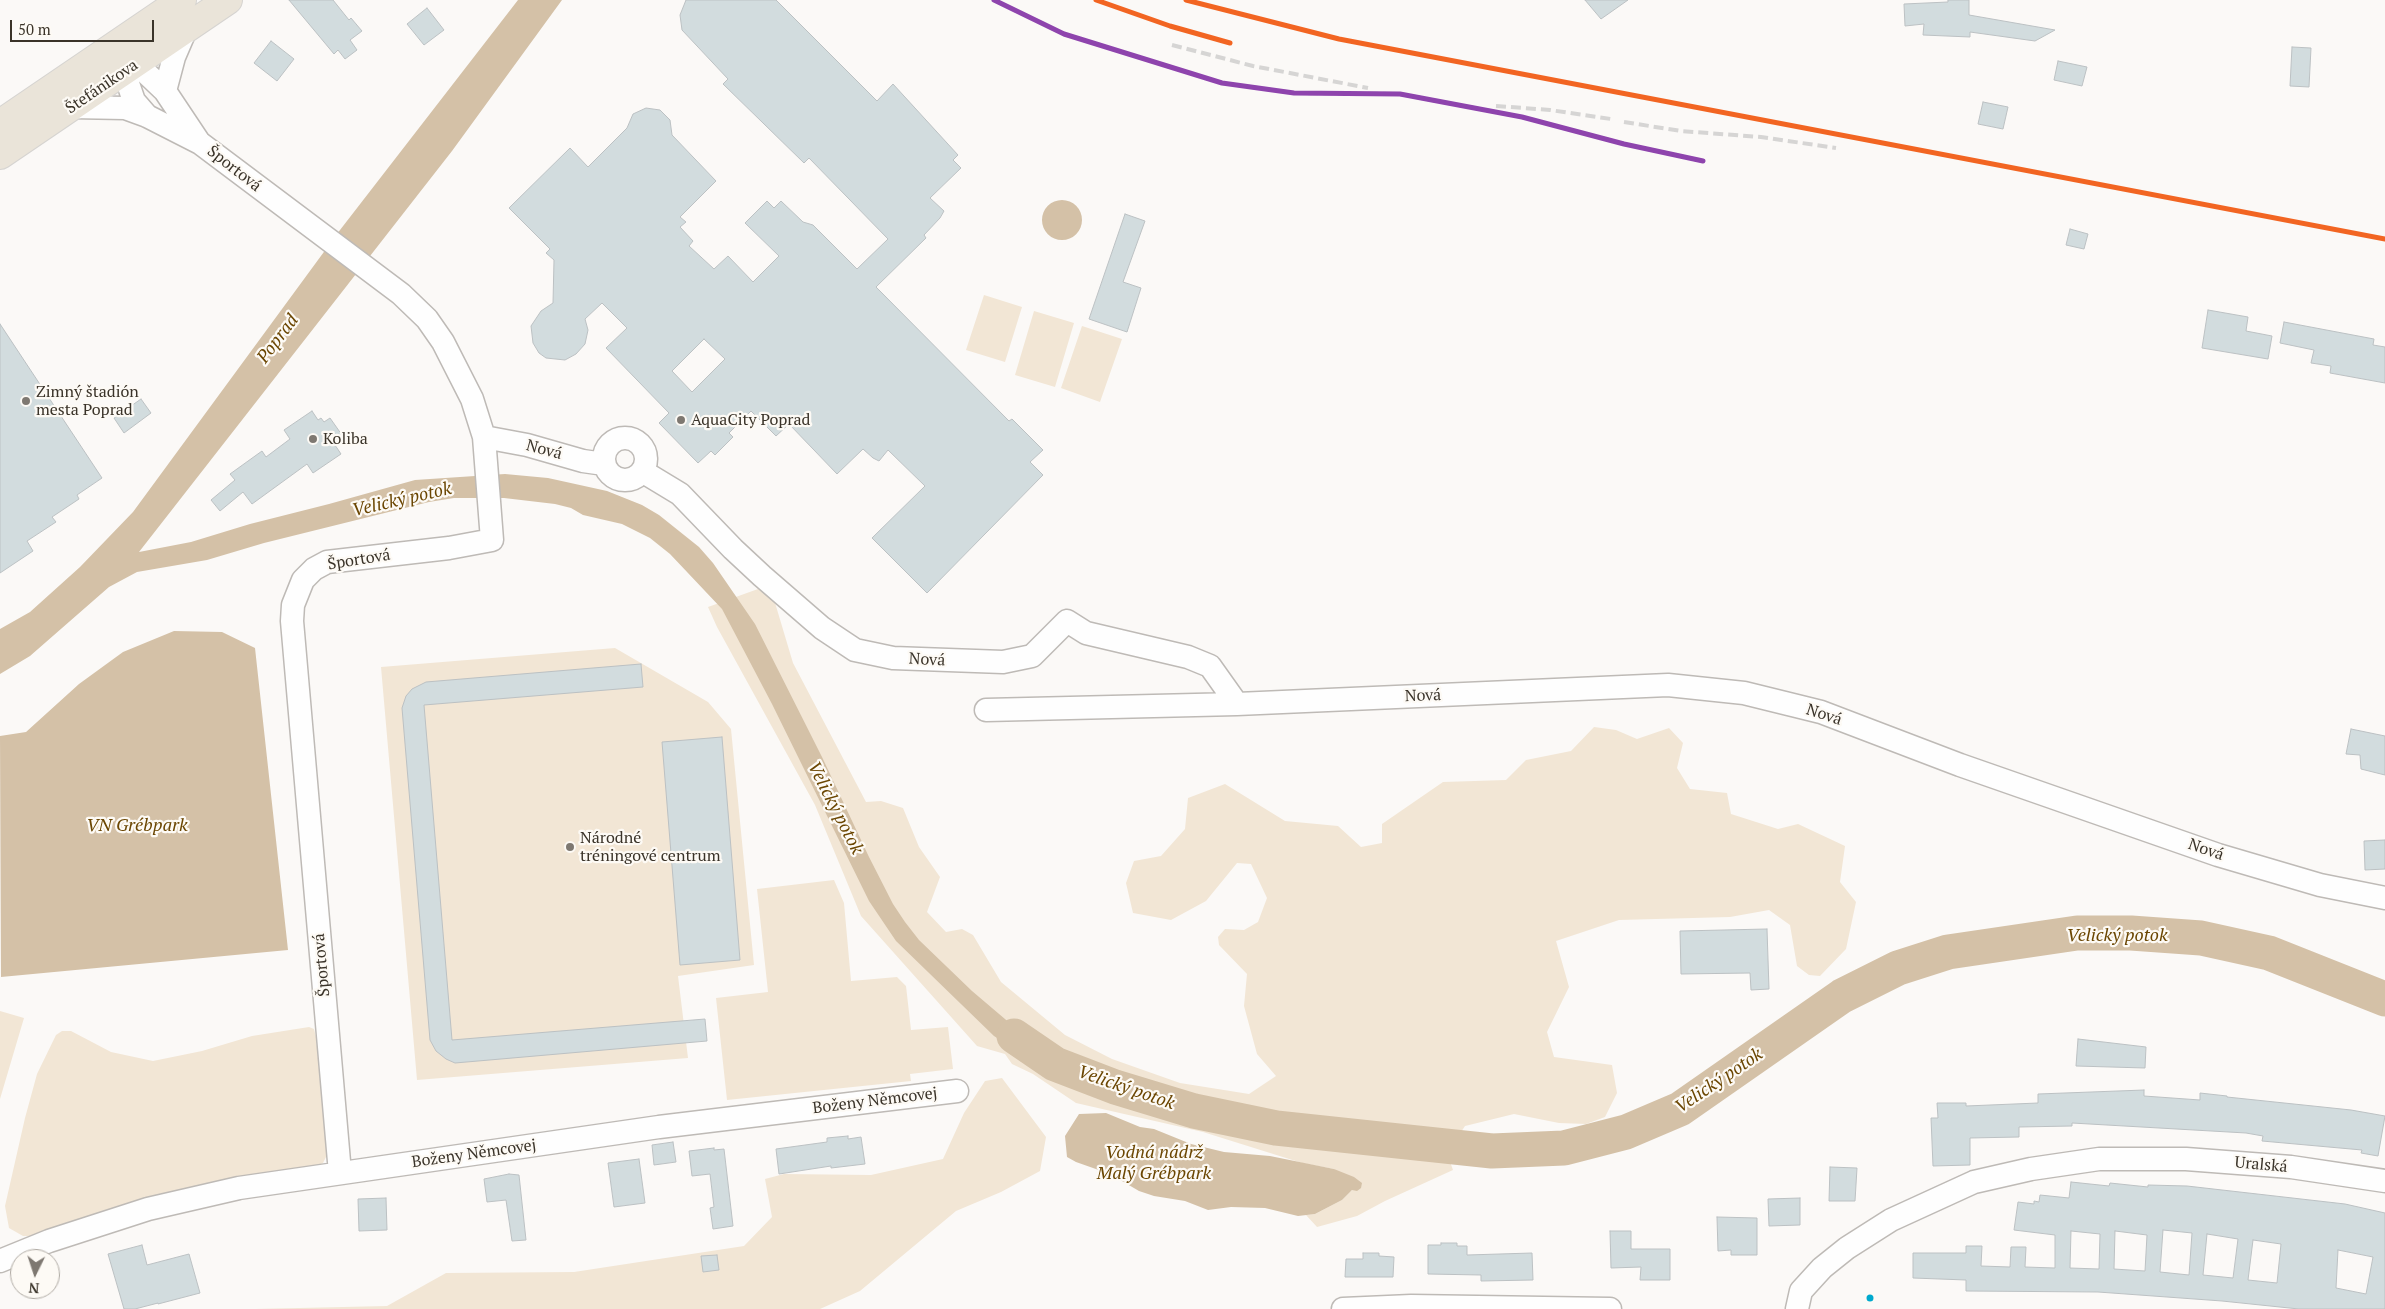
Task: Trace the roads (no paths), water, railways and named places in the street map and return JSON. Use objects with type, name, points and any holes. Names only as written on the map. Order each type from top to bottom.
[{"type":"main road","name":"Štefánikova","points":[[0,124],[182,0]]},
{"type":"main road","name":"Štefánikova","points":[[0,155],[228,0]]},
{"type":"street","points":[[164,92],[174,57],[186,29]]},
{"type":"street","points":[[116,46],[130,68],[164,92],[200,143]]},
{"type":"street","points":[[130,68],[134,101],[147,116]]},
{"type":"street","points":[[72,107],[125,108],[147,116],[200,143]]},
{"type":"street","name":"Športová","points":[[200,143],[416,307],[443,342],[472,399],[484,437],[492,540],[449,548],[327,562],[314,569],[304,580],[292,605],[340,1173]]},
{"type":"street","name":"Nová","points":[[484,437],[527,445],[583,461],[604,464]]},
{"type":"street","points":[[623,439],[630,439],[636,442],[644,452],[646,459],[642,471],[632,479],[618,479],[612,476],[604,464],[604,456],[610,444],[623,439]]},
{"type":"street","name":"Nová","points":[[642,471],[680,494],[762,576],[822,628],[855,650],[893,658],[1003,662],[1032,656],[1067,621],[1086,633],[1188,657],[1210,666],[1237,704]]},
{"type":"street","name":"Nová","points":[[986,710],[1237,704],[1668,685],[1744,693],[1821,712],[1960,765],[2218,855],[2320,885],[2385,898]]},
{"type":"street","name":"Boženy Němcovej","points":[[0,1261],[49,1241],[192,1198],[239,1188],[659,1127],[957,1091]]},
{"type":"street","name":"Uralská","points":[[1797,1309],[1801,1290],[1822,1268],[1847,1248],[1892,1220],[1974,1182],[2031,1169],[2099,1159],[2186,1159],[2291,1167],[2385,1181]]},
{"type":"street","points":[[1344,1309],[1411,1306],[1610,1309]]},
{"type":"water","name":"Poprad","points":[[518,0],[562,0],[452,151],[139,552],[191,542],[250,524],[415,480],[505,474],[548,478],[607,491],[642,505],[659,515],[699,547],[713,563],[755,624],[822,757],[869,857],[893,904],[905,922],[919,940],[972,991],[1012,1025],[1034,1040],[1060,1053],[1052,1068],[1016,1050],[994,1036],[896,941],[869,901],[772,704],[722,609],[670,554],[650,538],[622,524],[583,515],[571,508],[555,504],[504,498],[454,498],[429,502],[264,543],[207,560],[137,572],[109,587],[30,656],[0,674],[0,629],[30,612],[80,567],[133,512],[340,230]]},
{"type":"water","points":[[1066,200],[1073,203],[1079,209],[1082,220],[1081,228],[1073,237],[1066,240],[1058,240],[1051,237],[1043,228],[1042,216],[1045,209],[1054,201]]},
{"type":"water","name":"VN Grébpark","points":[[174,631],[222,632],[255,648],[288,950],[1,977],[0,736],[26,732],[79,684],[123,652]]},
{"type":"water","name":"Vodná nádrž Malý Grébpark","points":[[1106,1113],[1140,1127],[1154,1129],[1191,1144],[1224,1152],[1270,1156],[1334,1169],[1354,1177],[1362,1183],[1361,1188],[1357,1191],[1352,1190],[1342,1200],[1315,1214],[1298,1216],[1265,1208],[1231,1207],[1208,1210],[1185,1201],[1154,1196],[1139,1191],[1110,1174],[1067,1157],[1065,1136],[1079,1114]]},
{"type":"waterway","name":"Velický potok","points":[[1014,1036],[1055,1064],[1115,1087],[1194,1111],[1276,1128],[1492,1151],[1564,1148],[1626,1132],[1680,1109],[1842,996],[1898,968],[1948,952],[2077,933],[2131,933],[2201,938],[2269,953],[2385,999]]},
{"type":"railway","points":[[994,0],[1064,34],[1222,83],[1294,93],[1400,94],[1522,117],[1624,144],[1703,161]]},
{"type":"railway","points":[[1172,45],[1253,66],[1368,88]]},
{"type":"railway","points":[[1496,106],[1550,110],[1611,119]]},
{"type":"railway","points":[[1624,122],[1681,131],[1761,137],[1836,148]]},
{"type":"place","name":"Zimný štadión mesta Poprad","points":[[26,401]]},
{"type":"place","name":"AquaCity Poprad","points":[[681,420]]},
{"type":"place","name":"Koliba","points":[[313,439]]},
{"type":"place","name":"Národné tréningové centrum","points":[[570,847]]}]
